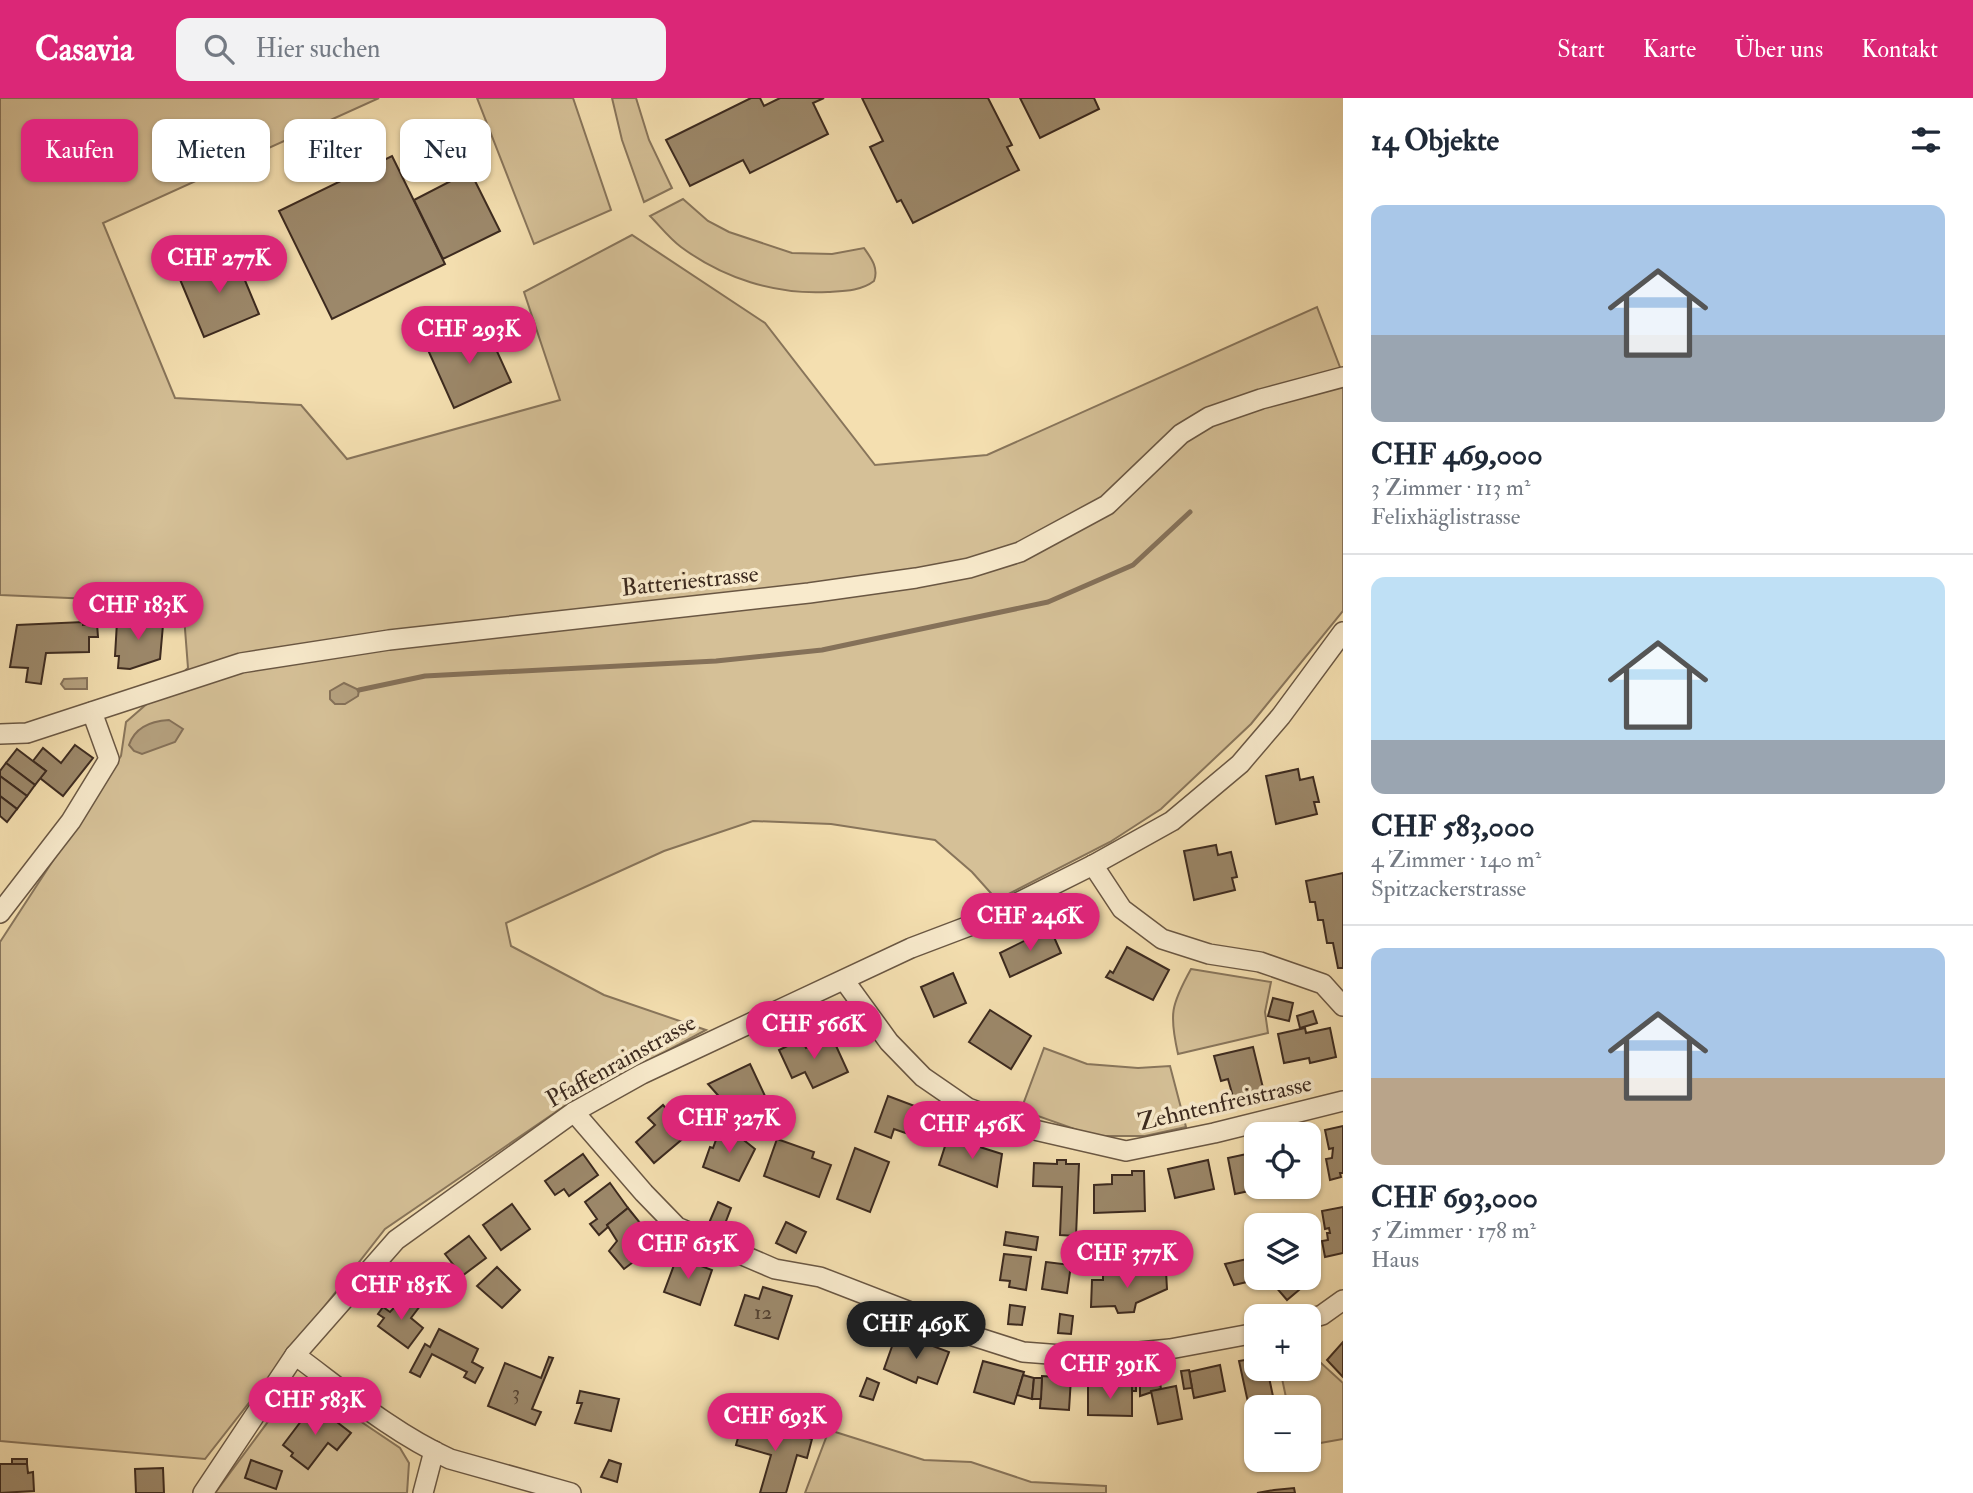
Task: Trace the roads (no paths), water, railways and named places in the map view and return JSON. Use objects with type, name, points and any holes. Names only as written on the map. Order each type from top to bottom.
[{"type":"street","name":"Batteriestrasse","points":[[0,734],[27,733],[241,663],[389,640],[809,593],[969,568],[1020,552],[1107,505],[1181,433],[1209,417],[1261,399],[1343,377]]},
{"type":"street","name":"Pfaffenrainstrasse","points":[[203,1493],[295,1355],[396,1240],[574,1112],[688,1051],[911,948],[977,923],[1093,865],[1172,821],[1240,764],[1281,716],[1343,632]]},
{"type":"street","points":[[0,913],[71,821],[109,759],[92,712]]},
{"type":"street","points":[[1093,865],[1122,909],[1162,939],[1209,954],[1260,962],[1323,984],[1343,1006]]},
{"type":"street","name":"Zehntenfreistrasse","points":[[844,980],[890,1042],[923,1077],[968,1108],[1017,1126],[1126,1151],[1214,1133],[1343,1101]]},
{"type":"street","points":[[574,1112],[644,1194],[677,1227],[775,1269],[820,1277],[970,1335],[1023,1352],[1087,1357],[1170,1349],[1244,1335]]},
{"type":"street","points":[[1321,1315],[1343,1300]]},
{"type":"street","points":[[295,1355],[393,1429],[434,1451],[571,1493]]},
{"type":"street","points":[[423,1493],[434,1451]]},
{"type":"waterway","points":[[359,690],[425,676],[716,661],[822,650],[1048,602],[1133,565],[1190,512]]}]
